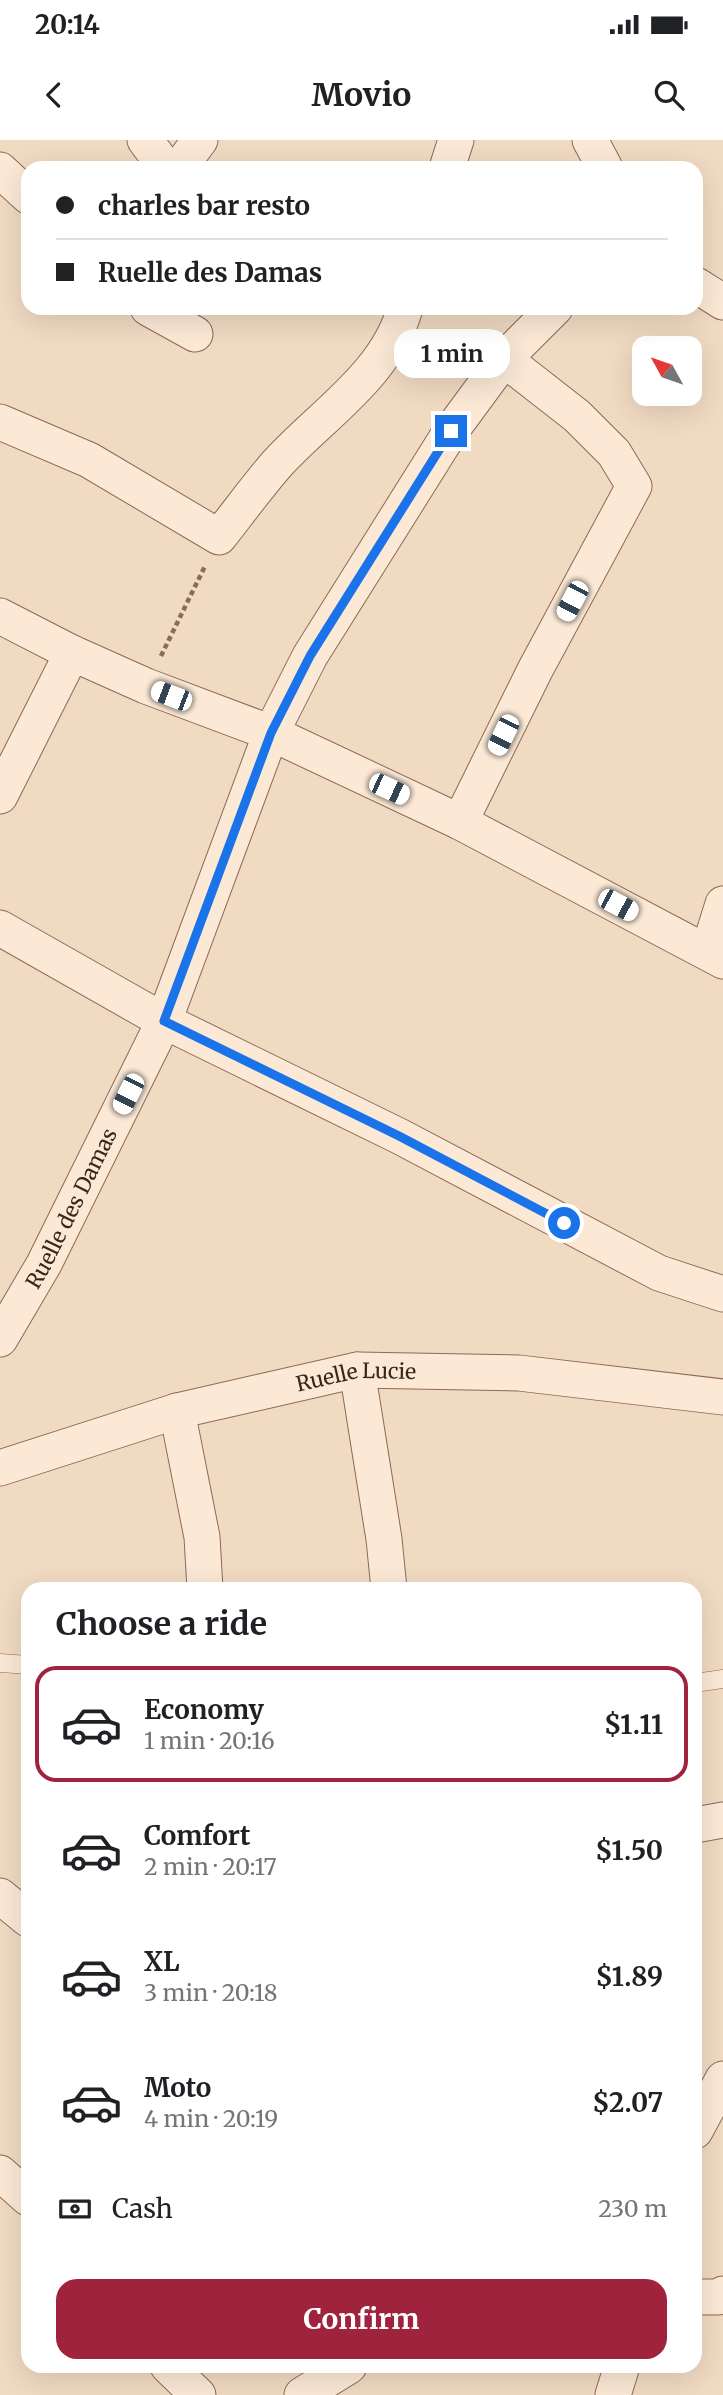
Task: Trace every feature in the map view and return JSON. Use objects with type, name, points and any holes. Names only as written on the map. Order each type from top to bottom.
[{"type":"street","points":[[145,140],[161,161]]},
{"type":"street","points":[[184,161],[200,140]]},
{"type":"street","points":[[449,161],[456,140]]},
{"type":"street","points":[[590,140],[601,161]]},
{"type":"street","points":[[0,170],[21,190]]},
{"type":"street","points":[[703,289],[723,302]]},
{"type":"street","points":[[161,315],[195,334]]},
{"type":"street","points":[[0,422],[89,460],[219,537],[277,464],[350,393],[380,358],[403,315]]},
{"type":"street","name":"Ruelle des Damas","points":[[0,1339],[44,1264],[164,1021],[271,733],[310,656],[451,431],[504,359],[548,315]]},
{"type":"street","points":[[460,822],[535,670],[634,486],[614,453],[577,416],[504,359]]},
{"type":"street","points":[[0,616],[72,653],[146,686],[271,733],[460,822],[716,957],[723,904]]},
{"type":"street","points":[[0,796],[72,653]]},
{"type":"street","points":[[0,928],[164,1021],[399,1136],[659,1273],[723,1294]]},
{"type":"street","points":[[357,1370],[388,1582]]},
{"type":"street","name":"Ruelle Lucie","points":[[2,1457],[177,1411],[357,1370],[519,1373],[723,1397]]},
{"type":"street","points":[[177,1411],[202,1537],[205,1582]]},
{"type":"street","points":[[702,1824],[723,1820]]},
{"type":"street","points":[[0,1896],[21,1913]]},
{"type":"street","points":[[702,2118],[723,2080]]},
{"type":"street","points":[[0,2173],[21,2192]]},
{"type":"street","points":[[175,2373],[198,2395]]},
{"type":"street","points":[[302,2395],[338,2373]]},
{"type":"street","points":[[613,2395],[619,2373]]},
{"type":"lane","points":[[0,1663],[21,1664]]},
{"type":"lane","points":[[702,1682],[723,1679]]},
{"type":"path","points":[[146,686],[219,537]]},
{"type":"route","points":[[451,431],[310,656],[271,733],[164,1021],[399,1136],[564,1223]]}]
